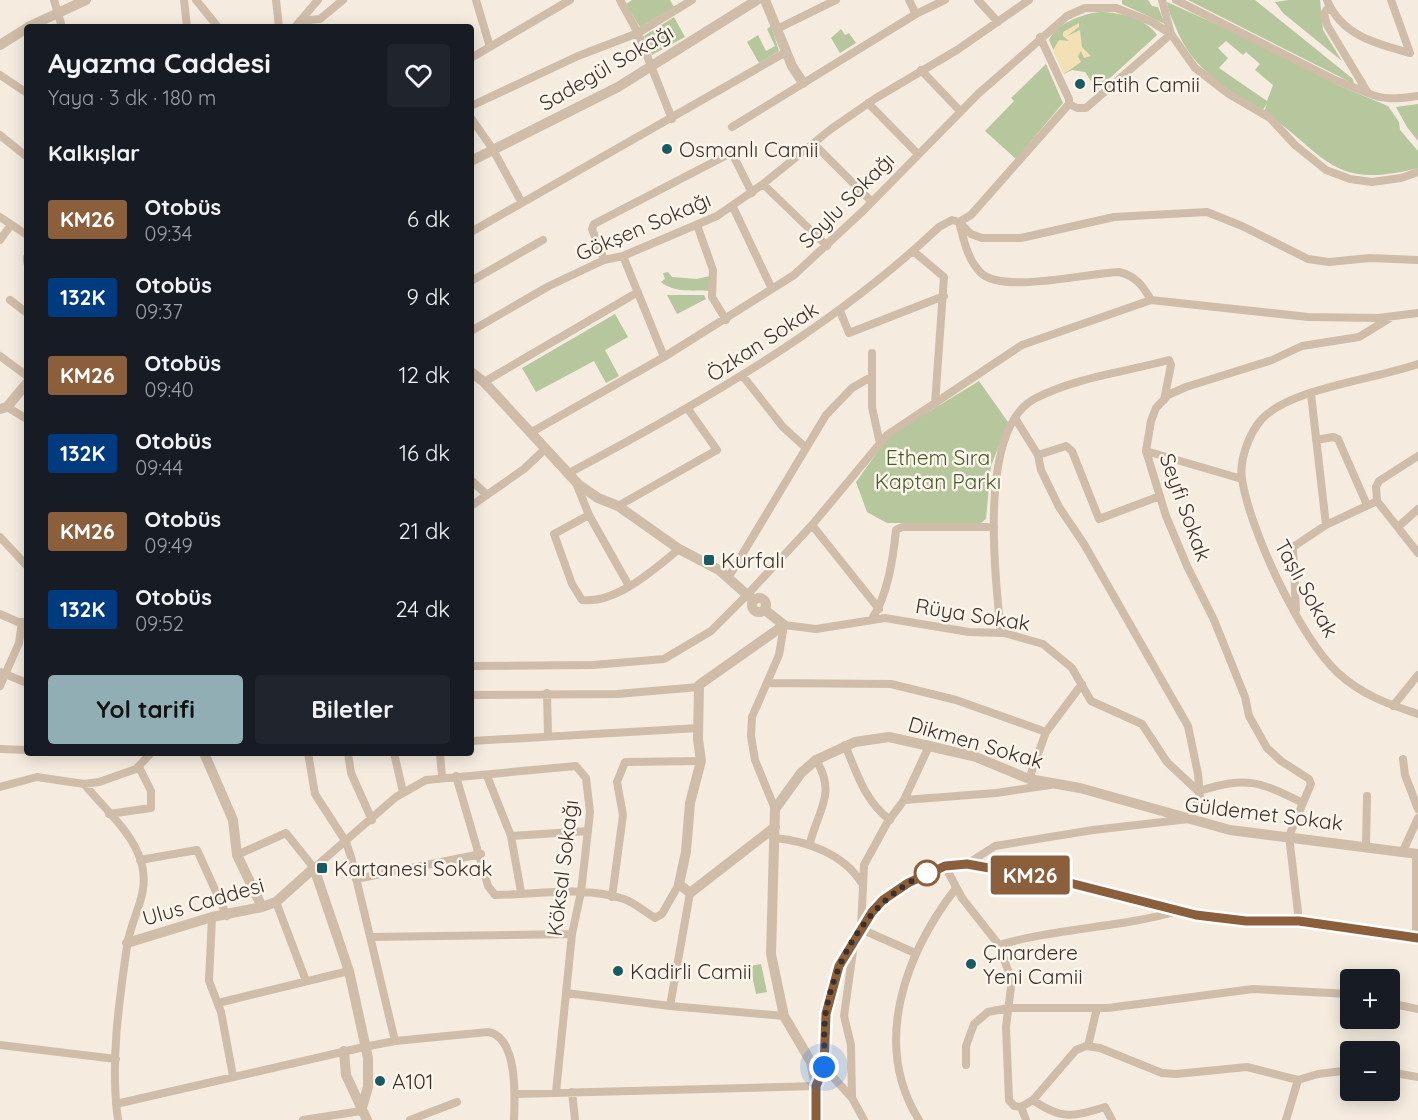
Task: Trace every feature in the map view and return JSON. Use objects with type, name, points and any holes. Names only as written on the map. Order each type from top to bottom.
[{"type":"street","points":[[54,0],[61,24]]},
{"type":"street","points":[[34,24],[87,0]]},
{"type":"street","points":[[184,0],[187,24]]},
{"type":"street","points":[[196,0],[216,24]]},
{"type":"street","points":[[276,0],[279,24]]},
{"type":"street","points":[[298,24],[318,0]]},
{"type":"street","points":[[298,24],[320,19],[343,0]]},
{"type":"street","points":[[476,0],[490,47]]},
{"type":"street","points":[[474,56],[570,0]]},
{"type":"street","points":[[620,0],[638,33],[649,67],[672,119]]},
{"type":"street","points":[[474,105],[578,56],[638,33],[693,0]]},
{"type":"street","name":"Sadegül Sokağı","points":[[474,159],[492,148],[618,87],[757,0]]},
{"type":"street","points":[[765,0],[786,52],[802,83]]},
{"type":"street","points":[[777,29],[836,0]]},
{"type":"street","points":[[909,0],[916,14]]},
{"type":"street","points":[[732,127],[916,14],[945,0]]},
{"type":"street","points":[[978,0],[998,22]]},
{"type":"street","name":"Gökşen Sokağı","points":[[474,329],[549,286],[604,260],[623,256],[733,207],[868,103],[998,22],[1029,0]]},
{"type":"street","points":[[1162,0],[1171,33],[1195,68],[1230,94],[1270,118],[1295,145],[1326,170],[1350,179],[1372,182],[1401,178],[1418,172]]},
{"type":"street","points":[[1176,0],[1335,80],[1379,98],[1418,96]]},
{"type":"street","points":[[1391,0],[1414,52]]},
{"type":"street","points":[[1328,3],[1324,14],[1327,25],[1368,93]]},
{"type":"street","points":[[1328,3],[1344,28],[1376,44],[1414,52]]},
{"type":"street","name":"Soylu Sokağı","points":[[530,433],[726,320],[794,275],[872,202],[960,111],[1040,37],[1067,16],[1085,8],[1100,6],[1134,14],[1171,33]]},
{"type":"street","points":[[0,45],[24,30]]},
{"type":"street","points":[[1040,37],[1069,104],[1077,108],[1086,108],[1171,33]]},
{"type":"street","points":[[474,230],[786,52]]},
{"type":"street","points":[[921,70],[960,111]]},
{"type":"street","points":[[0,75],[24,91]]},
{"type":"street","points":[[868,103],[917,153]]},
{"type":"street","name":"Özkan Sokak","points":[[572,477],[688,409],[840,311],[945,223],[959,222],[971,215],[1069,104]]},
{"type":"street","points":[[474,128],[492,148],[522,203]]},
{"type":"street","points":[[0,135],[24,155]]},
{"type":"street","points":[[814,144],[872,202]]},
{"type":"street","points":[[604,260],[594,237],[592,229],[594,224],[727,155],[733,155],[737,160],[752,193]]},
{"type":"street","points":[[764,184],[827,246]]},
{"type":"street","points":[[733,207],[772,289]]},
{"type":"street","points":[[959,222],[971,234],[982,238],[1021,238],[1114,217],[1207,212],[1242,226],[1308,259],[1329,262],[1370,258],[1418,260]]},
{"type":"street","points":[[0,217],[24,233]]},
{"type":"street","points":[[959,222],[967,253],[982,274],[989,278],[1000,282],[1119,272],[1129,274],[1142,285],[1151,300]]},
{"type":"street","points":[[0,240],[10,225]]},
{"type":"street","points":[[697,225],[714,270],[712,297],[726,320]]},
{"type":"street","points":[[474,279],[543,240]]},
{"type":"street","points":[[913,251],[944,277],[935,404]]},
{"type":"street","points":[[623,256],[664,357]]},
{"type":"street","points":[[638,292],[476,379],[544,450],[598,498],[618,506],[679,549],[719,570],[750,597],[754,611],[758,613],[765,610],[784,625]]},
{"type":"street","points":[[840,311],[849,333],[944,296]]},
{"type":"street","points":[[10,300],[24,311]]},
{"type":"street","points":[[474,666],[593,665],[664,658],[711,631],[750,597],[887,435],[1022,345],[1151,300],[1308,317],[1393,316],[1418,313]]},
{"type":"street","points":[[1164,399],[1186,387],[1272,360],[1302,346],[1359,337],[1393,316]]},
{"type":"street","points":[[872,353],[872,407],[880,444]]},
{"type":"street","points":[[0,356],[24,374]]},
{"type":"street","name":"Seyfi Sokak","points":[[1015,418],[1034,399],[1072,383],[1123,373],[1168,360],[1171,365],[1164,399],[1156,408],[1151,421],[1146,451],[1187,567],[1219,630],[1245,697],[1249,716],[1267,748],[1281,761],[1309,779],[1311,784],[1289,836]]},
{"type":"street","name":"Taşlı Sokak","points":[[1418,364],[1390,374],[1311,394],[1271,411],[1260,420],[1249,439],[1242,479],[1261,545],[1304,627],[1337,672],[1371,697],[1418,714]]},
{"type":"street","points":[[742,375],[783,427],[805,447]]},
{"type":"street","points":[[728,578],[805,447],[841,398],[871,377]]},
{"type":"street","points":[[24,386],[3,408],[24,418]]},
{"type":"street","points":[[1311,394],[1326,525]]},
{"type":"street","points":[[618,506],[717,450],[688,409]]},
{"type":"street","points":[[1015,418],[1038,455],[1041,470],[1059,507],[1084,544],[1188,726],[1199,792],[1194,812],[1188,819]]},
{"type":"street","points":[[1001,633],[995,582],[994,527],[998,461],[1015,418]]},
{"type":"street","points":[[1316,440],[1333,437],[1338,439],[1367,505]]},
{"type":"street","points":[[1038,455],[1066,446],[1072,451],[1099,519],[1160,496]]},
{"type":"street","points":[[474,504],[524,469],[544,450]]},
{"type":"street","points":[[1146,451],[1242,479]]},
{"type":"street","points":[[1418,456],[1379,481],[1376,487],[1377,501],[1418,553]]},
{"type":"street","points":[[572,477],[589,515],[629,586]]},
{"type":"street","points":[[474,483],[487,495]]},
{"type":"street","points":[[1297,613],[1293,547],[1326,525],[1377,501]]},
{"type":"street","points":[[1398,527],[1418,509]]},
{"type":"street","points":[[589,515],[554,534],[582,600],[589,601],[629,586],[679,549]]},
{"type":"street","points":[[812,525],[879,609]]},
{"type":"street","points":[[872,619],[879,609],[890,568],[896,530],[994,527]]},
{"type":"street","points":[[0,537],[24,563]]},
{"type":"street","points":[[0,614],[24,622]]},
{"type":"street","name":"Rüya Sokak","points":[[784,625],[816,629],[885,618],[969,632],[1001,633],[1043,644],[1072,668],[1091,701],[1142,724],[1167,762],[1199,792]]},
{"type":"street","points":[[784,625],[779,655],[752,717],[751,736],[755,760],[775,809],[771,954],[784,1016],[811,1062],[816,1086],[816,1120]]},
{"type":"street","points":[[456,776],[491,893],[501,895],[521,892],[581,892],[612,897],[634,904],[656,918],[662,914],[679,884],[686,852],[690,803],[701,761],[699,687],[704,680],[721,671],[784,625]]},
{"type":"street","points":[[0,686],[2,673],[19,643],[24,626]]},
{"type":"street","points":[[2,673],[24,682]]},
{"type":"street","points":[[1393,706],[1418,675]]},
{"type":"street","points":[[767,683],[891,684],[956,700],[1046,732]]},
{"type":"street","points":[[1029,779],[1046,732],[1082,684]]},
{"type":"street","points":[[474,695],[617,694],[699,687]]},
{"type":"street","points":[[548,693],[548,735]]},
{"type":"street","points":[[474,741],[699,728]]},
{"type":"street","name":"Dikmen Sokak","points":[[775,809],[801,773],[816,760],[845,745],[889,737],[976,757],[1029,779],[1080,788],[1188,819]]},
{"type":"street","points":[[845,745],[867,797],[890,820]]},
{"type":"street","points":[[861,929],[861,882],[864,865],[904,800],[929,746]]},
{"type":"street","points":[[0,750],[24,750]]},
{"type":"street","points":[[0,787],[37,777],[84,784],[126,775],[139,767],[148,756]]},
{"type":"street","points":[[205,756],[233,819],[237,855],[262,908]]},
{"type":"street","points":[[309,756],[315,794],[346,842],[395,1041]]},
{"type":"street","points":[[348,756],[351,773],[372,819]]},
{"type":"street","points":[[395,756],[403,792]]},
{"type":"street","points":[[440,756],[442,777]]},
{"type":"street","points":[[1403,759],[1404,775],[1418,809]]},
{"type":"street","points":[[810,843],[825,803],[827,787],[816,760]]},
{"type":"street","points":[[612,897],[622,815],[617,782],[625,762],[701,761]]},
{"type":"street","name":"Köksal Sokağı","points":[[314,868],[403,792],[426,780],[576,766],[586,778],[590,795],[588,831],[581,892],[572,934],[556,1092]]},
{"type":"street","points":[[109,814],[151,808],[151,791],[139,767]]},
{"type":"street","points":[[487,776],[511,836],[521,892]]},
{"type":"street","points":[[1199,792],[1231,782],[1248,780],[1303,803]]},
{"type":"street","points":[[84,784],[129,838],[140,860],[143,889],[136,919],[127,943],[116,1059],[118,1120]]},
{"type":"street","points":[[904,800],[996,793],[1054,784]]},
{"type":"street","points":[[1366,846],[1367,796]]},
{"type":"street","points":[[1403,851],[1418,818]]},
{"type":"street","name":"Güldemet Sokak","points":[[967,864],[995,846],[1093,830],[1188,819],[1230,830],[1417,854]]},
{"type":"street","points":[[511,836],[588,831]]},
{"type":"street","points":[[237,855],[286,833],[314,868],[349,971],[368,1058],[368,1087],[364,1115]]},
{"type":"street","points":[[775,833],[810,843],[837,859],[861,882]]},
{"type":"street","points":[[670,1006],[690,893],[775,833]]},
{"type":"street","points":[[1289,836],[1299,921]]},
{"type":"street","points":[[140,860],[197,850],[227,916]]},
{"type":"street","points":[[356,879],[481,854]]},
{"type":"street","points":[[816,1086],[824,1067],[826,1014],[839,966],[872,912],[890,895],[923,875],[945,866],[967,864],[1066,882],[1178,911],[1236,920],[1299,921],[1417,938],[1417,854]]},
{"type":"street","points":[[945,866],[956,888],[999,945],[1011,987],[1006,1038],[1010,1100],[1014,1106],[1022,1107],[1033,1100],[1076,1050],[1088,1046],[1100,1047],[1162,1072],[1176,1074],[1247,1067],[1298,1080],[1340,1071]]},
{"type":"street","name":"Ulus Caddesi","points":[[127,943],[212,917],[262,908],[276,902],[314,868]]},
{"type":"street","points":[[679,884],[690,893]]},
{"type":"street","points":[[919,1120],[902,1079],[895,1047],[899,1005],[915,953],[936,914],[956,888]]},
{"type":"street","points":[[276,902],[306,981]]},
{"type":"street","points":[[999,945],[1037,936],[1147,920],[1178,911]]},
{"type":"street","points":[[212,917],[209,981],[218,1002],[233,1076]]},
{"type":"street","points":[[861,929],[915,953]]},
{"type":"street","points":[[371,937],[572,934]]},
{"type":"street","points":[[852,1098],[851,1046],[844,1016],[855,939]]},
{"type":"street","points":[[218,1002],[349,971]]},
{"type":"street","points":[[966,1065],[966,1046],[974,1024],[988,1012],[1008,1008],[1030,1006],[1097,1008],[1253,989],[1340,993]]},
{"type":"street","points":[[566,993],[670,1006],[784,1016]]},
{"type":"street","points":[[1400,1005],[1418,1009]]},
{"type":"street","points":[[1088,1046],[1097,1008]]},
{"type":"street","points":[[116,1104],[395,1041],[497,1033],[504,1040],[509,1053],[516,1094],[514,1120]]},
{"type":"street","points":[[0,1046],[116,1059]]},
{"type":"street","points":[[344,1051],[346,1075],[364,1115]]},
{"type":"street","points":[[824,1067],[852,1098],[864,1120]]},
{"type":"street","points":[[1400,1074],[1418,1077]]},
{"type":"street","points":[[1286,1120],[1298,1080]]},
{"type":"street","points":[[516,1094],[816,1086]]},
{"type":"street","points":[[572,1092],[575,1120]]},
{"type":"street","points":[[1033,1100],[1049,1113],[1060,1117],[1105,1107],[1112,1120]]},
{"type":"street","points":[[410,1120],[457,1102]]},
{"type":"street","points":[[1022,1107],[1026,1120]]},
{"type":"street","points":[[303,1120],[364,1115]]},
{"type":"green space","points":[[632,0],[670,0],[674,7],[640,27],[626,4]]},
{"type":"green space","points":[[1122,0],[1148,0],[1152,6],[1158,7],[1165,24],[1122,4]]},
{"type":"green space","points":[[1188,0],[1255,0],[1353,79],[1354,84]]},
{"type":"green space","points":[[1320,0],[1323,30],[1342,61],[1283,13],[1275,2]]},
{"type":"green space","points":[[1167,2],[1240,35],[1335,84],[1388,106],[1399,122],[1400,130],[1418,151],[1418,168],[1388,174],[1365,175],[1331,164],[1264,112],[1267,104],[1262,111],[1223,85],[1201,66],[1183,42]],"holes":[[[1226,41],[1243,55],[1246,52],[1260,64],[1255,70],[1273,85],[1267,101],[1219,68],[1228,58],[1218,48]]]},
{"type":"green space","points":[[1100,12],[1132,18],[1152,29],[1157,35],[1097,90],[1085,72],[1072,70],[1064,74],[1049,40],[1058,29],[1071,20]]},
{"type":"green space","points":[[674,17],[685,37],[652,55],[644,36]]},
{"type":"green space","points":[[771,26],[779,51],[759,63],[747,42],[758,35],[766,51],[775,46],[767,29]]},
{"type":"green space","points":[[841,29],[845,35],[849,33],[856,43],[840,53],[831,38]]},
{"type":"green space","points":[[1046,64],[1063,103],[1016,159],[985,131],[1014,101],[1011,98]]},
{"type":"green space","points":[[1418,104],[1418,141],[1396,107]]},
{"type":"green space","points":[[668,272],[672,277],[697,279],[710,276],[710,291],[684,290],[666,286],[661,282],[665,279],[663,273]]},
{"type":"green space","points":[[667,295],[704,295],[706,299],[677,314]]},
{"type":"green space","points":[[615,314],[628,337],[605,350],[619,376],[606,383],[594,361],[536,392],[522,368]]},
{"type":"green space","name":"Ethem Sıra Kaptan Parkı","points":[[979,381],[1008,422],[991,466],[986,519],[981,523],[887,523],[867,512],[856,482],[889,436]]},
{"type":"green space","points":[[761,964],[767,992],[756,994],[750,966]]},
{"type":"sand","points":[[1079,23],[1079,27],[1067,36],[1080,30],[1082,47],[1091,56],[1084,58],[1081,51],[1078,56],[1081,62],[1064,74],[1053,50],[1059,40],[1069,41],[1063,36],[1063,32]]},
{"type":"bus line","name":"KM26","points":[[816,1120],[816,1086],[824,1067],[826,1014],[839,966],[872,912],[883,900],[908,883],[935,869],[967,864],[1066,882],[1196,915],[1246,921],[1299,921],[1418,938]]},
{"type":"place","name":"Fatih Camii","points":[[1080,84]]},
{"type":"place","name":"Osmanlı Camii","points":[[667,149]]},
{"type":"place","name":"Kurfalı","points":[[709,560]]},
{"type":"place","name":"Kartanesi̇ Sokak","points":[[322,868]]},
{"type":"place","name":"Çınardere Yeni Camii","points":[[971,964]]},
{"type":"place","name":"Kadirli Camii","points":[[618,971]]},
{"type":"place","name":"A101","points":[[380,1081]]},
{"type":"route","points":[[824,1067],[826,1014],[839,966],[878,905],[895,891],[930,872],[927,873]]}]
